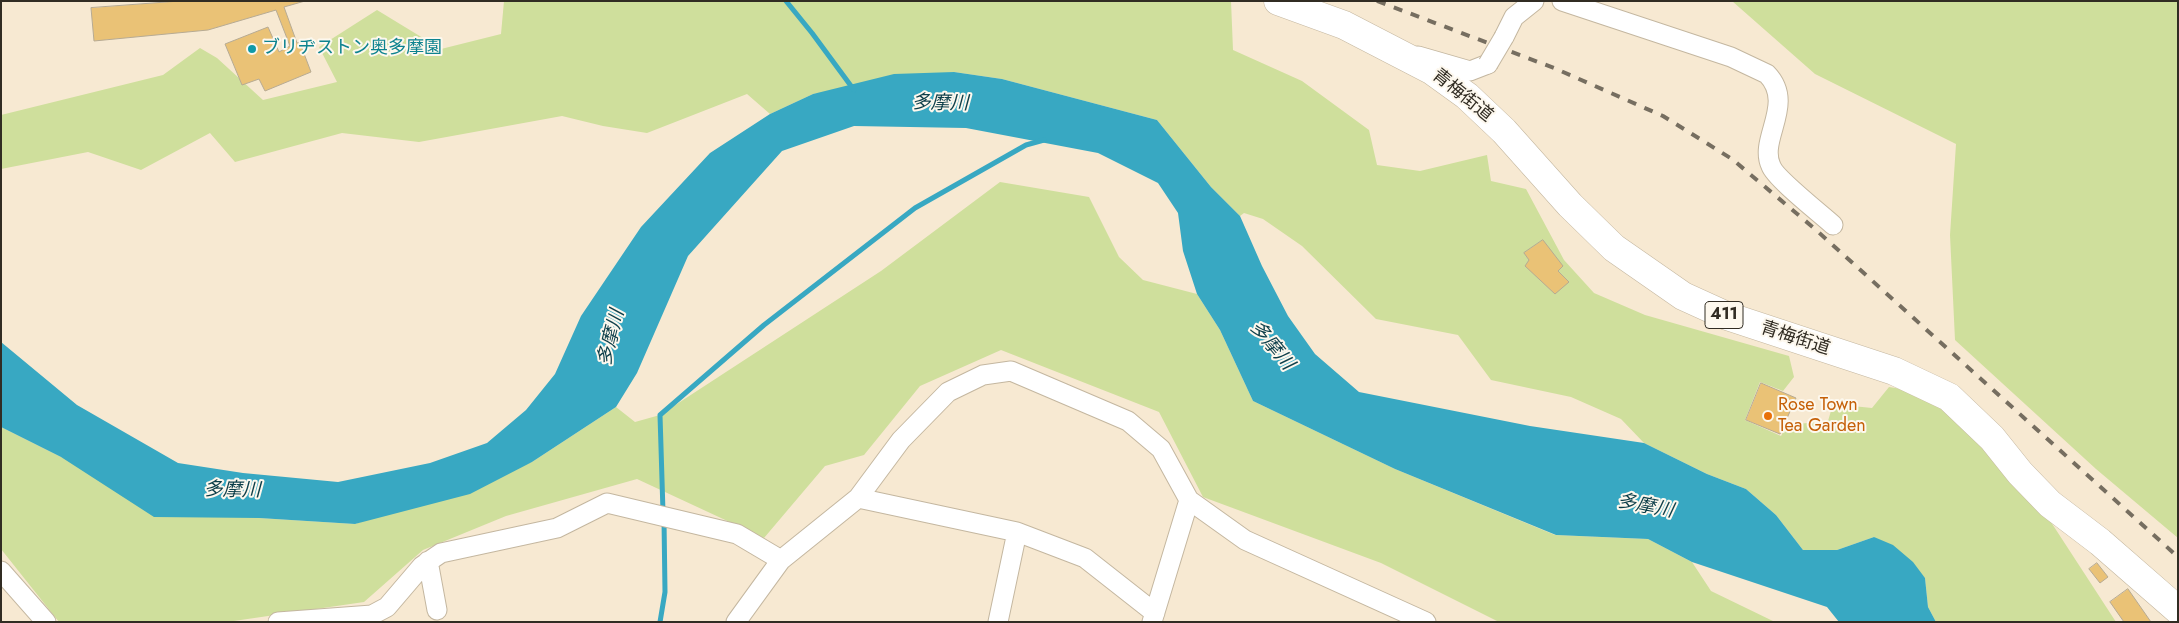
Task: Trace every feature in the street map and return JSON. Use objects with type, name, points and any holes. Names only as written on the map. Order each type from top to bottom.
[{"type":"highway","name":"青梅街道","points":[[1278,1],[1344,26],[1397,51],[1431,70],[1466,96],[1504,131],[1570,205],[1614,248],[1683,296],[1727,316],[1894,372],[1949,397],[1992,438],[2020,473],[2050,504],[2100,542],[2178,610]]},
{"type":"street","points":[[1397,51],[1442,61],[1470,71],[1488,64],[1514,17],[1534,1]]},
{"type":"street","points":[[1562,1],[1732,57],[1766,74],[1771,79],[1777,95],[1776,123],[1768,150],[1771,167],[1833,225]]},
{"type":"street","points":[[737,621],[781,560],[858,498],[901,440],[948,392],[983,375],[1011,372],[1128,421],[1161,449],[1189,500],[1245,540],[1426,622]]},
{"type":"street","points":[[858,498],[1017,532],[1085,558],[1154,618],[1189,500]]},
{"type":"street","points":[[278,622],[372,616],[387,607],[428,562],[441,553],[557,528],[607,503],[737,534],[781,560]]},
{"type":"street","points":[[998,622],[1017,532]]},
{"type":"street","points":[[428,562],[437,610]]},
{"type":"street","points":[[1,571],[46,622]]},
{"type":"green space","points":[[504,1],[1231,1],[1233,50],[1302,81],[1369,130],[1377,165],[1420,171],[1487,155],[1491,181],[1526,189],[1564,260],[1594,293],[1645,315],[1789,356],[1794,377],[1783,391],[1760,382],[1745,420],[1781,436],[1787,425],[1828,421],[1833,404],[1872,408],[1889,387],[1914,391],[1965,417],[2034,496],[2116,622],[1936,622],[1928,607],[1925,578],[1874,537],[1837,550],[1803,550],[1776,515],[1746,489],[1707,474],[1644,443],[1621,419],[1571,397],[1491,380],[1458,335],[1376,319],[1302,246],[1263,219],[1244,213],[1240,216],[1211,187],[1157,120],[1002,79],[954,72],[813,94],[770,114],[747,94],[647,133],[603,126],[562,116],[419,142],[342,133],[235,162],[210,133],[141,170],[88,152],[1,169],[1,115],[163,75],[200,48],[217,58],[263,100],[337,82],[319,47],[377,10],[441,49],[501,34]]},
{"type":"green space","points":[[1732,1],[2178,1],[2178,538],[2096,469],[1955,340],[1950,235],[1956,144],[1815,74]]},
{"type":"green space","points":[[1000,182],[1089,197],[1119,257],[1143,280],[1197,294],[1220,330],[1253,401],[1395,469],[1555,535],[1648,539],[1692,562],[1711,591],[1775,622],[1499,622],[1381,563],[1203,497],[1159,412],[1001,350],[920,386],[864,455],[825,466],[764,538],[637,479],[506,516],[423,550],[364,602],[227,622],[59,622],[1,549],[1,427],[61,457],[259,518],[355,524],[532,462],[616,407],[635,422],[660,415],[881,271]]},
{"type":"water","name":"多摩川","points":[[954,72],[1002,79],[1157,120],[1211,187],[1240,216],[1262,266],[1288,316],[1315,354],[1359,392],[1530,426],[1644,443],[1707,474],[1746,489],[1776,515],[1803,550],[1837,550],[1874,537],[1893,545],[1913,562],[1925,578],[1928,607],[1936,622],[1839,622],[1827,607],[1692,562],[1648,539],[1556,535],[1395,469],[1253,401],[1220,330],[1197,294],[1183,251],[1178,213],[1158,183],[1098,153],[966,128],[854,126],[782,151],[688,256],[637,373],[616,407],[532,462],[470,494],[355,524],[259,518],[154,517],[61,457],[1,427],[1,342],[77,405],[178,463],[243,473],[338,482],[430,463],[487,443],[526,410],[555,374],[581,316],[641,227],[710,153],[770,114],[813,94],[894,74]]},
{"type":"building","name":"ブリヂストン奥多摩園","points":[[180,1],[305,1],[284,7],[297,43],[300,43],[311,72],[265,91],[259,79],[242,85],[225,44],[268,27],[279,52],[290,46],[276,10],[208,30],[94,41],[91,8]]},
{"type":"building","points":[[1543,240],[1563,266],[1558,271],[1569,282],[1555,294],[1525,266],[1529,260],[1524,253]]},
{"type":"building","points":[[1761,383],[1796,398],[1780,434],[1746,420]]},
{"type":"building","points":[[2097,563],[2108,577],[2100,583],[2089,569]]},
{"type":"building","points":[[2128,589],[2151,622],[2124,622],[2110,602]]},
{"type":"waterway","points":[[786,1],[854,90]]},
{"type":"waterway","points":[[663,512],[660,415],[764,325],[915,208],[1026,145],[1044,140]]},
{"type":"waterway","points":[[660,622],[665,592],[664,520]]},
{"type":"railway","points":[[1377,1],[1554,68],[1663,116],[1732,159],[1815,229],[2178,557]]},
{"type":"place","name":"ブリヂストン奥多摩園","points":[[252,49]]},
{"type":"place","name":"Rose Town Tea Garden","points":[[1768,416]]}]
